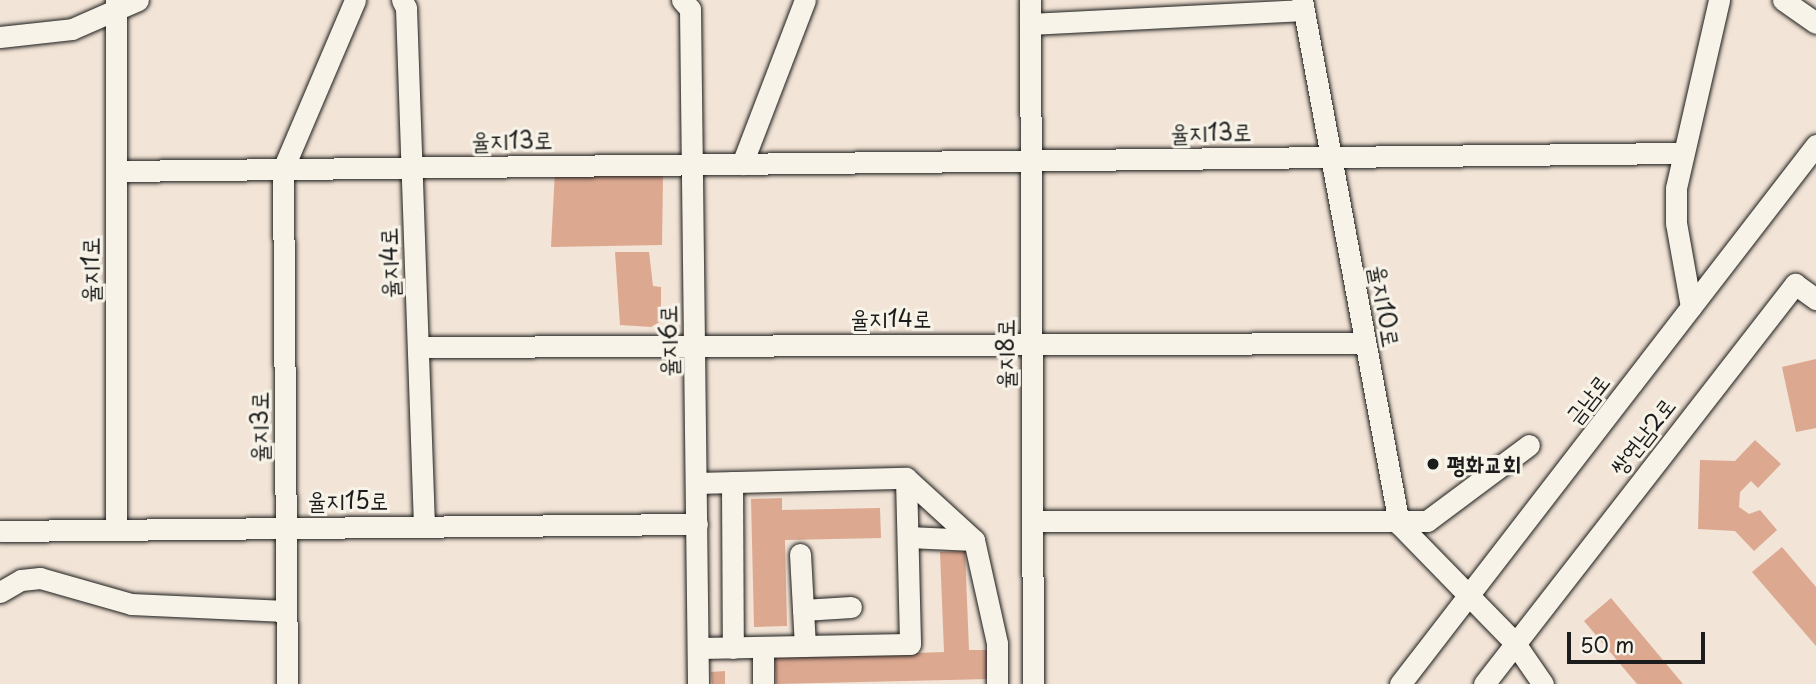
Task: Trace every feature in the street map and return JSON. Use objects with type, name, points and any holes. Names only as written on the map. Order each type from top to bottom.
[{"type":"street","points":[[0,37],[72,29],[117,6],[138,0]]},
{"type":"street","points":[[283,169],[355,0]]},
{"type":"street","name":"율지4로","points":[[402,0],[406,8],[424,526]]},
{"type":"street","points":[[742,164],[804,0]]},
{"type":"street","name":"율지8로","points":[[1030,0],[1033,684]]},
{"type":"street","points":[[1691,307],[1675,211],[1681,153],[1719,0]]},
{"type":"street","points":[[1783,0],[1816,23]]},
{"type":"street","name":"율지6로","points":[[691,3],[698,684]]},
{"type":"street","points":[[1030,24],[1303,5]]},
{"type":"street","name":"율지10로","points":[[1303,5],[1399,524]]},
{"type":"street","name":"율지1로","points":[[116,527],[117,6]]},
{"type":"street","name":"금남로","points":[[1400,684],[1816,145]]},
{"type":"street","name":"율지13로","points":[[117,171],[1681,153]]},
{"type":"street","name":"율지3로","points":[[283,169],[287,684]]},
{"type":"street","name":"쌍연남2로","points":[[1514,642],[1795,284],[1816,299]]},
{"type":"street","name":"율지14로","points":[[418,346],[1365,343]]},
{"type":"street","points":[[1032,521],[1399,524],[1427,521],[1529,445]]},
{"type":"street","points":[[696,483],[906,478],[974,540],[997,643],[997,684]]},
{"type":"street","points":[[698,648],[910,644],[906,478]]},
{"type":"street","points":[[732,482],[733,648]]},
{"type":"street","name":"율지15로","points":[[0,531],[116,527],[697,524]]},
{"type":"street","points":[[1399,524],[1514,642],[1544,684]]},
{"type":"street","points":[[908,537],[974,540]]},
{"type":"street","points":[[800,554],[805,646]]},
{"type":"street","points":[[0,592],[21,580],[40,578],[131,604],[286,611]]},
{"type":"street","points":[[803,610],[851,607]]},
{"type":"street","points":[[1484,684],[1514,642]]},
{"type":"street","points":[[763,647],[763,684]]},
{"type":"building","points":[[654,170],[663,177],[662,245],[551,247],[555,171]]},
{"type":"building","points":[[615,252],[649,252],[653,286],[661,287],[661,321],[651,327],[620,325]]},
{"type":"building","points":[[1816,359],[1816,428],[1796,432],[1782,367]]},
{"type":"building","points":[[1755,440],[1781,464],[1758,488],[1751,481],[1740,492],[1739,507],[1749,514],[1760,510],[1777,530],[1754,551],[1735,531],[1698,529],[1700,460],[1735,461]]},
{"type":"building","points":[[782,498],[782,510],[880,508],[881,538],[785,540],[787,626],[754,627],[751,499]]},
{"type":"building","points":[[1782,547],[1816,587],[1816,646],[1752,572]]},
{"type":"building","points":[[965,551],[969,650],[989,650],[990,679],[776,684],[775,658],[944,652],[940,552]]},
{"type":"building","points":[[1611,598],[1683,684],[1637,684],[1584,621]]},
{"type":"building","points":[[725,671],[725,684],[712,684],[711,672]]},
{"type":"place","name":"평화교회","points":[[1433,464]]}]
